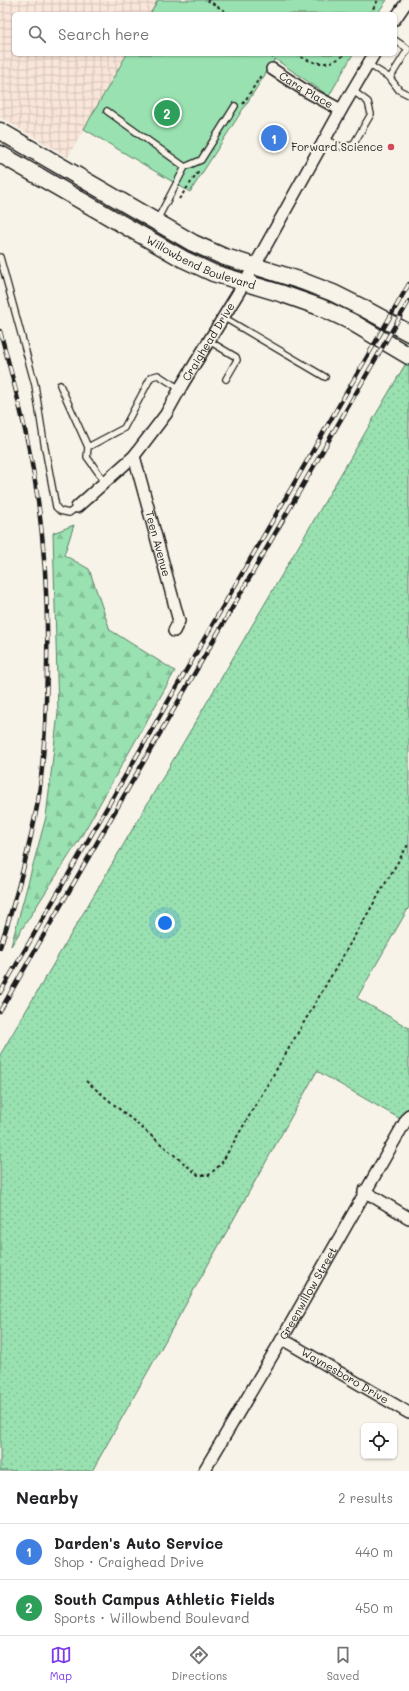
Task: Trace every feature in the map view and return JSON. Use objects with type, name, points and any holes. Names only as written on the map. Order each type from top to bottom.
[{"type":"main road","name":"Willowbend Boulevard","points":[[0,131],[193,243],[222,256],[302,281],[333,293],[409,333]]},
{"type":"main road","name":"Willowbend Boulevard","points":[[0,154],[163,247],[213,273],[320,307],[350,321],[409,356]]},
{"type":"main road","points":[[78,198],[88,182]]},
{"type":"main road","points":[[163,247],[172,231]]},
{"type":"street","points":[[397,16],[408,0]]},
{"type":"street","name":"Craighead Drive","points":[[77,506],[134,456],[166,414],[243,283],[254,267],[352,90],[373,56]]},
{"type":"street","name":"Cara Place","points":[[272,69],[306,91],[341,110]]},
{"type":"street","name":"Teen Avenue","points":[[134,456],[179,621],[174,631]]},
{"type":"street","name":"Greenwillow Street","points":[[204,1471],[282,1339],[409,1115]]},
{"type":"street","points":[[364,1192],[409,1218]]},
{"type":"street","name":"Waynesboro Drive","points":[[282,1339],[409,1413]]},
{"type":"lane","points":[[390,78],[408,48],[397,41]]},
{"type":"lane","points":[[368,64],[390,78],[399,90],[409,95]]},
{"type":"lane","points":[[325,139],[342,147],[353,145],[370,114],[368,102],[352,90]]},
{"type":"lane","points":[[155,222],[185,167],[201,160],[235,106]]},
{"type":"lane","points":[[107,111],[185,167]]},
{"type":"lane","points":[[0,257],[35,384],[56,507],[60,511],[69,513],[77,506]]},
{"type":"lane","points":[[223,317],[325,377]]},
{"type":"lane","points":[[209,341],[236,357],[237,360],[226,379]]},
{"type":"lane","points":[[88,447],[124,428],[152,377],[155,375],[158,375],[180,389]]},
{"type":"lane","points":[[60,385],[88,447],[87,457],[105,482]]},
{"type":"path","points":[[207,0],[227,12]]},
{"type":"path","points":[[371,12],[378,0]]},
{"type":"path","points":[[300,56],[318,64],[335,60],[342,56]]},
{"type":"path","points":[[86,1081],[198,1175],[209,1175],[221,1164],[409,843]]},
{"type":"shaded area","points":[[0,0],[158,0],[151,12],[12,12],[12,56],[126,56],[68,157],[0,117]]},
{"type":"green space","points":[[158,0],[387,0],[378,12],[151,12]]},
{"type":"green space","points":[[126,56],[352,56],[329,96],[275,59],[190,192],[84,129]]},
{"type":"green space","points":[[409,358],[409,907],[357,998],[409,1028],[409,1124],[317,1071],[92,1471],[0,1471],[0,1055]]},
{"type":"green space","points":[[74,525],[64,555],[89,569],[110,630],[175,671],[81,837],[11,946],[46,817],[58,713],[53,533]]},
{"type":"railway","points":[[0,993],[409,284]]},
{"type":"railway","points":[[0,1011],[409,301]]},
{"type":"railway","points":[[0,331],[21,412],[37,494],[45,571],[47,649],[44,738],[38,801],[22,875],[0,947]]},
{"type":"place","name":"South Campus Athletic Fields","points":[[167,113]]},
{"type":"place","name":"Darden's Auto Service","points":[[274,138]]},
{"type":"place","name":"Forward Science","points":[[391,147]]}]
